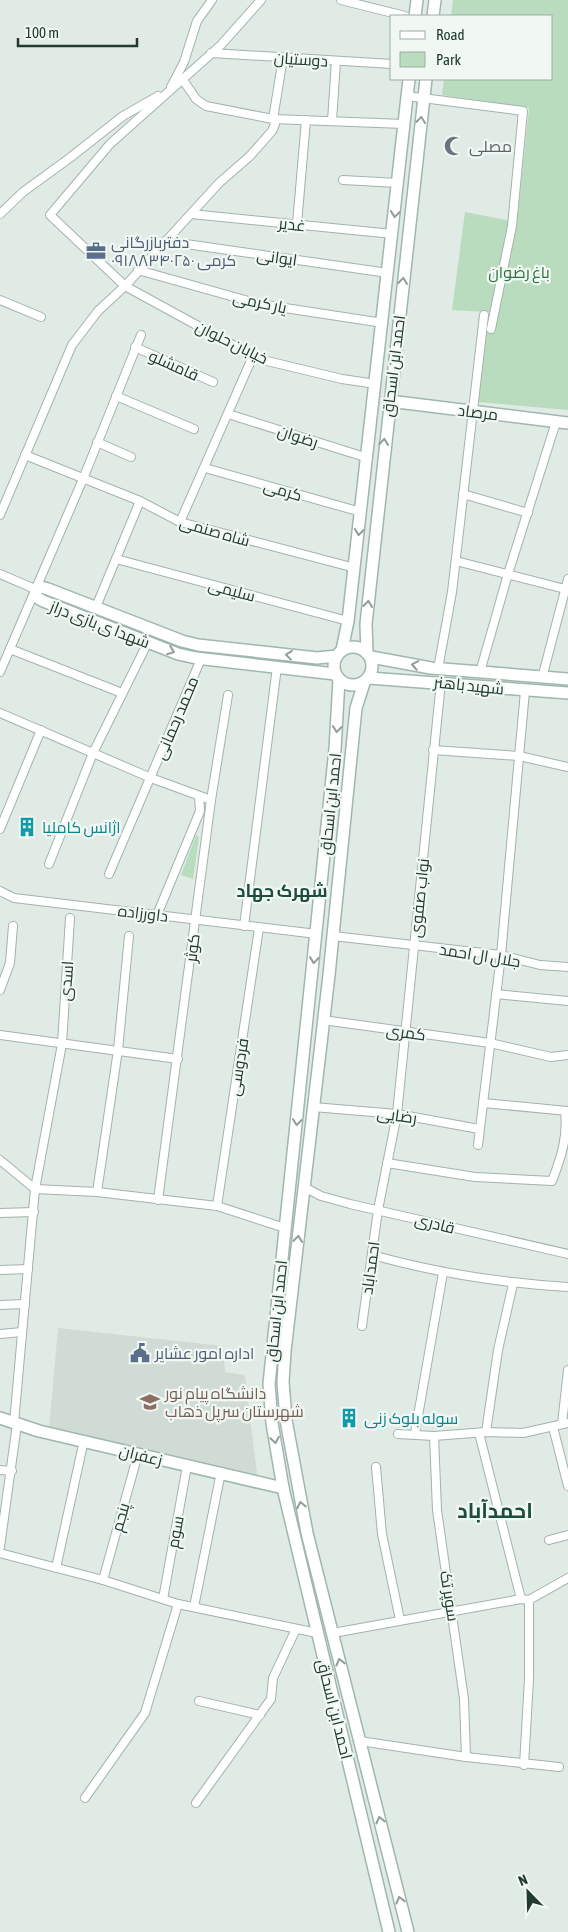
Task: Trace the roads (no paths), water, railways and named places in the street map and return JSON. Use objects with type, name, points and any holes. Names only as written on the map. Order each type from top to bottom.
[{"type":"main road","points":[[415,15],[417,0]]},
{"type":"main road","points":[[433,15],[435,0]]},
{"type":"main road","name":"احمد ابن اسحاق","points":[[340,653],[348,621],[362,512],[409,80]]},
{"type":"main road","name":"احمد ابن اسحاق","points":[[369,655],[366,624],[389,401],[426,80]]},
{"type":"main road","name":"مرصاد","points":[[389,401],[562,423]]},
{"type":"main road","name":"شهدا ی بازی دراز","points":[[337,677],[277,667],[201,659],[178,654],[43,601],[36,597],[35,589],[41,587],[48,589],[182,641],[198,645],[317,658],[340,653]]},
{"type":"main road","points":[[352,647],[369,655],[373,668],[367,680],[351,686],[337,677],[334,668],[340,653],[352,647]]},
{"type":"main road","name":"شهید باهنر","points":[[369,655],[438,669],[568,679]]},
{"type":"main road","points":[[520,676],[521,691]]},
{"type":"main road","name":"احمد ابن اسحاق","points":[[337,677],[339,707],[269,1384],[272,1423],[283,1488],[390,1932]]},
{"type":"main road","points":[[543,678],[539,686],[543,692]]},
{"type":"main road","name":"احمد ابن اسحاق","points":[[367,680],[356,708],[333,936],[285,1351],[284,1382],[286,1420],[307,1532],[408,1932]]},
{"type":"main road","name":"شهید باهنر","points":[[367,680],[440,682],[521,691],[568,693]]},
{"type":"main road","points":[[290,1184],[295,1192],[301,1191],[304,1187]]},
{"type":"main road","points":[[286,1216],[293,1212],[298,1212],[300,1217]]},
{"type":"main road","name":"زعفران","points":[[0,1418],[39,1431],[283,1488]]},
{"type":"main road","points":[[374,1872],[392,1867]]},
{"type":"street","points":[[170,90],[184,62],[197,21],[212,0]]},
{"type":"street","points":[[0,214],[23,192],[71,158],[123,116],[141,103],[170,90],[183,80],[261,0]]},
{"type":"street","points":[[341,0],[402,15]]},
{"type":"street","name":"دوستیان","points":[[211,53],[390,64]]},
{"type":"street","points":[[0,515],[72,345],[98,311],[125,286],[219,183],[250,156],[272,131],[275,124],[273,119],[283,58]]},
{"type":"street","points":[[332,121],[336,61]]},
{"type":"street","points":[[183,80],[196,99],[206,106],[273,119],[404,124]]},
{"type":"street","name":"خیابان حلوان","points":[[170,90],[110,144],[50,215],[125,286],[253,356],[342,379],[376,384]]},
{"type":"street","points":[[407,96],[523,111],[512,226],[491,329]]},
{"type":"street","points":[[298,224],[306,120]]},
{"type":"street","points":[[342,180],[398,183]]},
{"type":"street","name":"غدیر","points":[[191,214],[393,234]]},
{"type":"street","name":"ایوانی","points":[[165,241],[388,274]]},
{"type":"street","name":"یار کرمی","points":[[138,270],[259,304],[383,322]]},
{"type":"street","points":[[0,300],[41,317]]},
{"type":"street","points":[[438,669],[456,561],[484,315]]},
{"type":"street","points":[[0,672],[83,479],[140,334]]},
{"type":"street","name":"قامشلو","points":[[135,347],[213,382]]},
{"type":"street","points":[[180,522],[253,356]]},
{"type":"street","points":[[116,396],[194,429]]},
{"type":"street","name":"رضوان","points":[[228,414],[368,458]]},
{"type":"street","points":[[480,672],[508,574],[528,513],[562,423]]},
{"type":"street","points":[[97,442],[131,457]]},
{"type":"street","name":"شاه صنمی","points":[[26,455],[140,501],[180,522],[355,568]]},
{"type":"street","name":"کرمی","points":[[205,468],[362,512]]},
{"type":"street","points":[[463,494],[528,513]]},
{"type":"street","points":[[96,607],[140,501]]},
{"type":"street","name":"سلیمی","points":[[116,559],[348,621]]},
{"type":"street","points":[[456,561],[566,589]]},
{"type":"street","points":[[0,574],[35,589]]},
{"type":"street","points":[[543,678],[568,579]]},
{"type":"street","points":[[49,864],[93,753],[148,642]]},
{"type":"street","points":[[10,648],[122,694]]},
{"type":"street","name":"محمد رحمانی","points":[[109,874],[201,659]]},
{"type":"street","points":[[244,926],[277,667]]},
{"type":"street","name":"نواب صفوی","points":[[387,1163],[397,1114],[440,682]]},
{"type":"street","points":[[478,1145],[501,955],[519,756],[521,691]]},
{"type":"street","name":"کوثر","points":[[158,1200],[211,800],[228,695]]},
{"type":"street","points":[[0,713],[151,778],[211,800]]},
{"type":"street","points":[[0,830],[41,730]]},
{"type":"street","points":[[433,750],[519,756],[568,767]]},
{"type":"street","points":[[157,915],[200,811],[199,796]]},
{"type":"street","name":"داورزاده","points":[[0,891],[14,898],[317,934]]},
{"type":"street","name":"اسدی","points":[[0,1547],[12,1471],[35,1189],[62,1044],[70,918]]},
{"type":"street","points":[[0,990],[10,963],[13,926]]},
{"type":"street","name":"فردوسی","points":[[217,1206],[259,928]]},
{"type":"street","points":[[97,1192],[118,1050],[129,936]]},
{"type":"street","name":"جلال ال احمد","points":[[333,936],[501,955],[540,965],[568,967]]},
{"type":"street","points":[[496,994],[568,1001]]},
{"type":"street","name":"کمری","points":[[323,1020],[490,1043],[551,1057],[568,1055]]},
{"type":"street","points":[[0,1035],[178,1059]]},
{"type":"street","points":[[387,1163],[475,1176],[552,1181],[563,1152],[567,1111],[483,1102]]},
{"type":"street","name":"رضایی","points":[[313,1107],[397,1114],[480,1129]]},
{"type":"street","points":[[0,1160],[35,1189],[97,1192],[217,1206],[285,1228]]},
{"type":"street","name":"احمداباد","points":[[362,1326],[378,1210],[387,1163]]},
{"type":"street","name":"قادری","points":[[304,1187],[321,1196],[568,1254]]},
{"type":"street","points":[[0,1213],[34,1212]]},
{"type":"street","points":[[372,1255],[443,1273],[513,1284],[568,1287]]},
{"type":"street","points":[[0,1270],[28,1269]]},
{"type":"street","points":[[415,1434],[443,1273]]},
{"type":"street","points":[[513,1284],[482,1433],[525,1600],[529,1679],[524,1765]]},
{"type":"street","points":[[0,1305],[25,1304]]},
{"type":"street","points":[[0,1334],[22,1332]]},
{"type":"street","points":[[398,1434],[434,1436],[523,1433],[565,1424],[568,1370]]},
{"type":"street","points":[[553,1427],[568,1486]]},
{"type":"street","name":"سوپر تک","points":[[434,1436],[437,1510],[453,1611],[464,1699],[466,1757]]},
{"type":"street","points":[[56,1568],[84,1440]]},
{"type":"street","name":"پنجم","points":[[103,1580],[138,1454]]},
{"type":"street","name":"سوم","points":[[163,1599],[187,1466]]},
{"type":"street","points":[[376,1467],[382,1534],[400,1620]]},
{"type":"street","points":[[0,1470],[12,1471]]},
{"type":"street","points":[[194,1607],[221,1472]]},
{"type":"street","points":[[549,1540],[568,1535]]},
{"type":"street","points":[[0,1553],[103,1580],[178,1604],[317,1633]]},
{"type":"street","points":[[333,1633],[525,1600],[568,1578]]},
{"type":"street","points":[[85,1798],[145,1713],[178,1604]]},
{"type":"street","points":[[196,1804],[271,1699],[273,1678],[296,1629]]},
{"type":"street","points":[[199,1701],[260,1715]]},
{"type":"street","points":[[360,1741],[524,1765],[559,1767]]},
{"type":"place","name":"مصلی","points":[[454,146]]},
{"type":"place","name":"دفتربازرگانی کرمی ۰۹۱۸۸۳۴۰۲۵۰","points":[[96,251]]},
{"type":"place","name":"اژانس کاملیا","points":[[27,827]]},
{"type":"place","name":"اداره امور عشایر","points":[[140,1353]]},
{"type":"place","name":"دانشگاه پیام نور شهرستان سرپل ذهاب","points":[[150,1402]]},
{"type":"place","name":"سوله بلوک زنی","points":[[349,1418]]},
{"type":"district","name":"شهرک جهاد","points":[[282,890]]},
{"type":"district","name":"احمدآباد","points":[[495,1510]]},
{"type":"park label","name":"باغ رضوان","points":[[519,272]]}]
